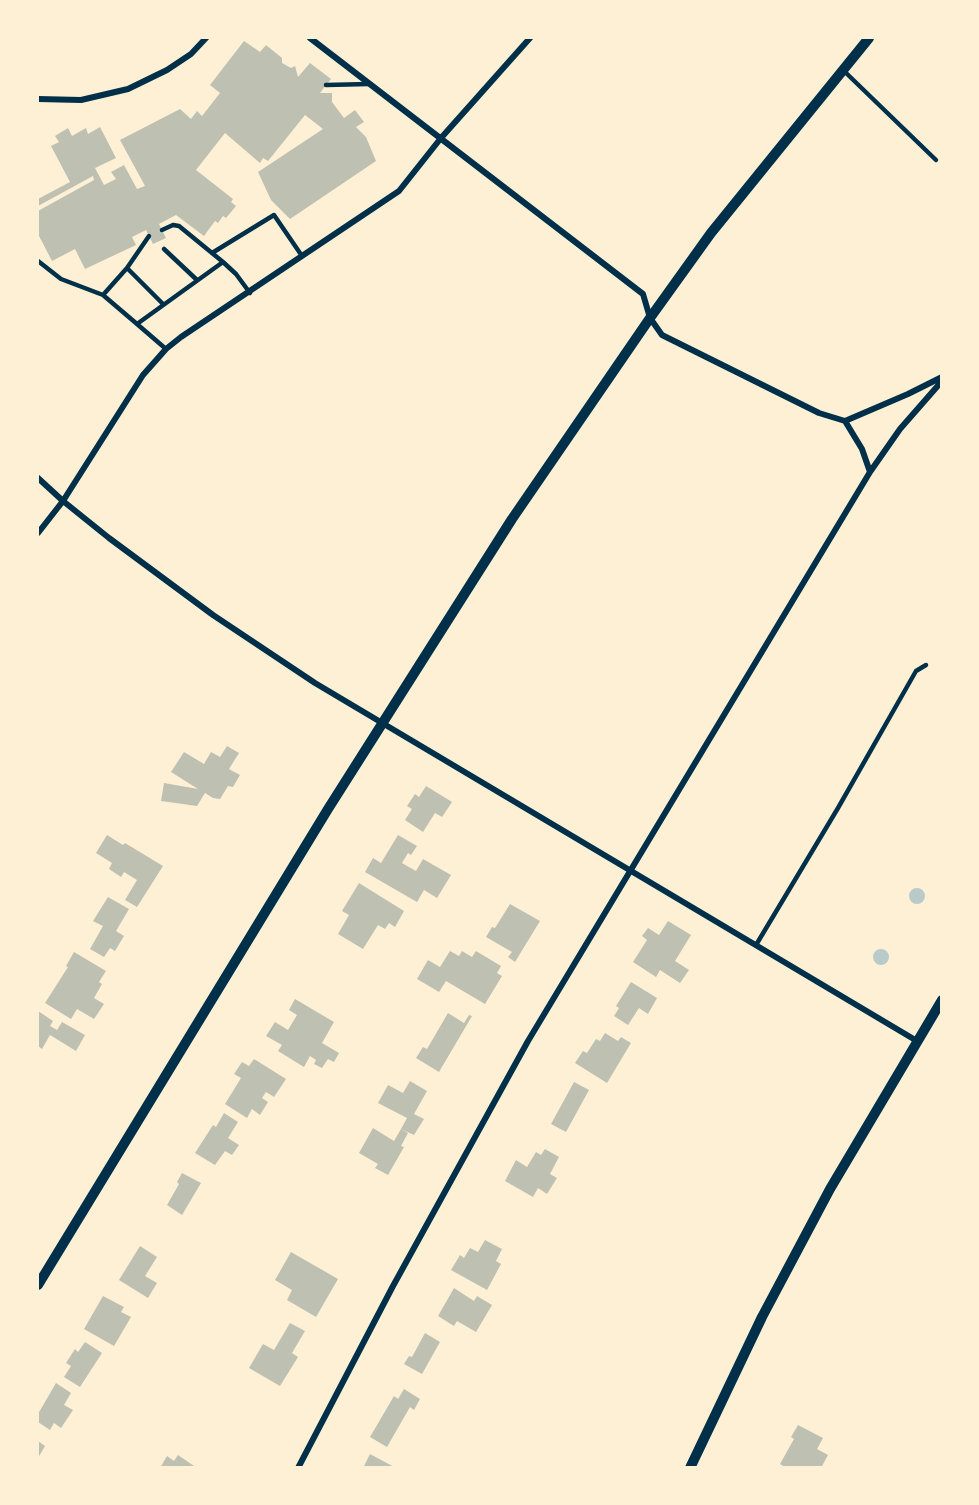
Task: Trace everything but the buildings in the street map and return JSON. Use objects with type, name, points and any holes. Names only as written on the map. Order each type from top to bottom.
[{"type":"street","points":[[38,99],[81,100],[128,89],[166,70],[191,54],[206,38]]},
{"type":"street","points":[[310,38],[643,294],[650,318],[662,335],[819,413],[845,421],[942,379]]},
{"type":"street","points":[[38,533],[63,501],[143,375],[166,349],[399,191],[441,138],[530,38]]},
{"type":"street","points":[[38,1285],[382,723],[510,523],[711,233],[869,38]]},
{"type":"street","points":[[298,1467],[393,1286],[517,1062],[870,472],[900,429],[942,379]]},
{"type":"street","points":[[845,421],[862,449],[870,472]]},
{"type":"street","points":[[38,478],[63,501],[213,615],[315,683],[917,1041]]},
{"type":"street","points":[[690,1467],[762,1317],[825,1199],[942,1000]]},
{"type":"lane","points":[[842,70],[936,160]]},
{"type":"lane","points":[[326,86],[371,84]]},
{"type":"lane","points":[[212,253],[274,215],[302,256]]},
{"type":"lane","points":[[162,230],[173,225],[179,226],[236,274],[250,293]]},
{"type":"lane","points":[[104,295],[127,268],[149,236]]},
{"type":"lane","points":[[164,249],[197,279]]},
{"type":"lane","points":[[38,261],[61,279],[104,295],[166,349]]},
{"type":"lane","points":[[137,324],[223,262]]},
{"type":"lane","points":[[127,268],[163,304]]},
{"type":"lane","points":[[756,945],[844,798],[916,671],[926,665]]},
{"type":"shaded area","points":[[917,888],[923,890],[925,896],[923,902],[917,904],[911,902],[909,896],[911,890]]},
{"type":"shaded area","points":[[881,949],[889,957],[881,965],[873,957]]}]
